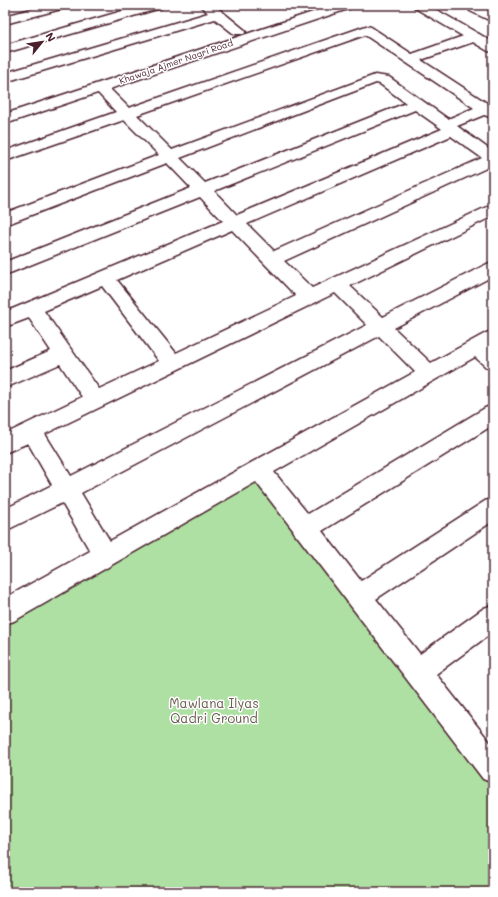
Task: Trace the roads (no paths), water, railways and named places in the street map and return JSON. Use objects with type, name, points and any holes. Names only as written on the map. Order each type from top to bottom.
[{"type":"street","points":[[5,20],[61,5]]},
{"type":"street","points":[[5,49],[157,5]]},
{"type":"street","points":[[206,5],[239,31]]},
{"type":"street","name":"Khawaja Ajmer Nagri Road","points":[[5,108],[316,5]]},
{"type":"street","name":"Khawaja Ajmer Nagri Road","points":[[5,119],[347,5]]},
{"type":"street","points":[[419,5],[493,48]]},
{"type":"street","points":[[483,5],[475,8],[493,18]]},
{"type":"street","points":[[5,78],[217,14]]},
{"type":"street","points":[[466,16],[493,32]]},
{"type":"street","points":[[5,156],[366,30],[489,111]]},
{"type":"street","points":[[411,59],[474,37]]},
{"type":"street","points":[[23,44],[45,66]]},
{"type":"street","points":[[5,219],[375,79],[384,80],[493,159]]},
{"type":"street","points":[[101,88],[309,297]]},
{"type":"street","points":[[5,269],[416,104]]},
{"type":"street","points":[[5,320],[235,222],[489,111]]},
{"type":"street","points":[[271,259],[493,159]]},
{"type":"street","points":[[5,444],[493,209]]},
{"type":"street","points":[[5,521],[493,268]]},
{"type":"street","points":[[105,277],[172,363]]},
{"type":"street","points":[[337,284],[430,374]]},
{"type":"street","points":[[32,308],[95,400]]},
{"type":"street","points":[[5,612],[485,343],[493,362]]},
{"type":"street","points":[[5,380],[63,354]]},
{"type":"street","points":[[304,529],[493,414]]},
{"type":"street","points":[[32,431],[105,555]]},
{"type":"street","points":[[259,469],[304,529],[417,672],[491,762]]},
{"type":"street","points":[[358,597],[493,508]]},
{"type":"street","points":[[417,672],[493,617]]},
{"type":"park label","name":"Mawlana Ilyas Qadri Ground","points":[[214,710]]}]
